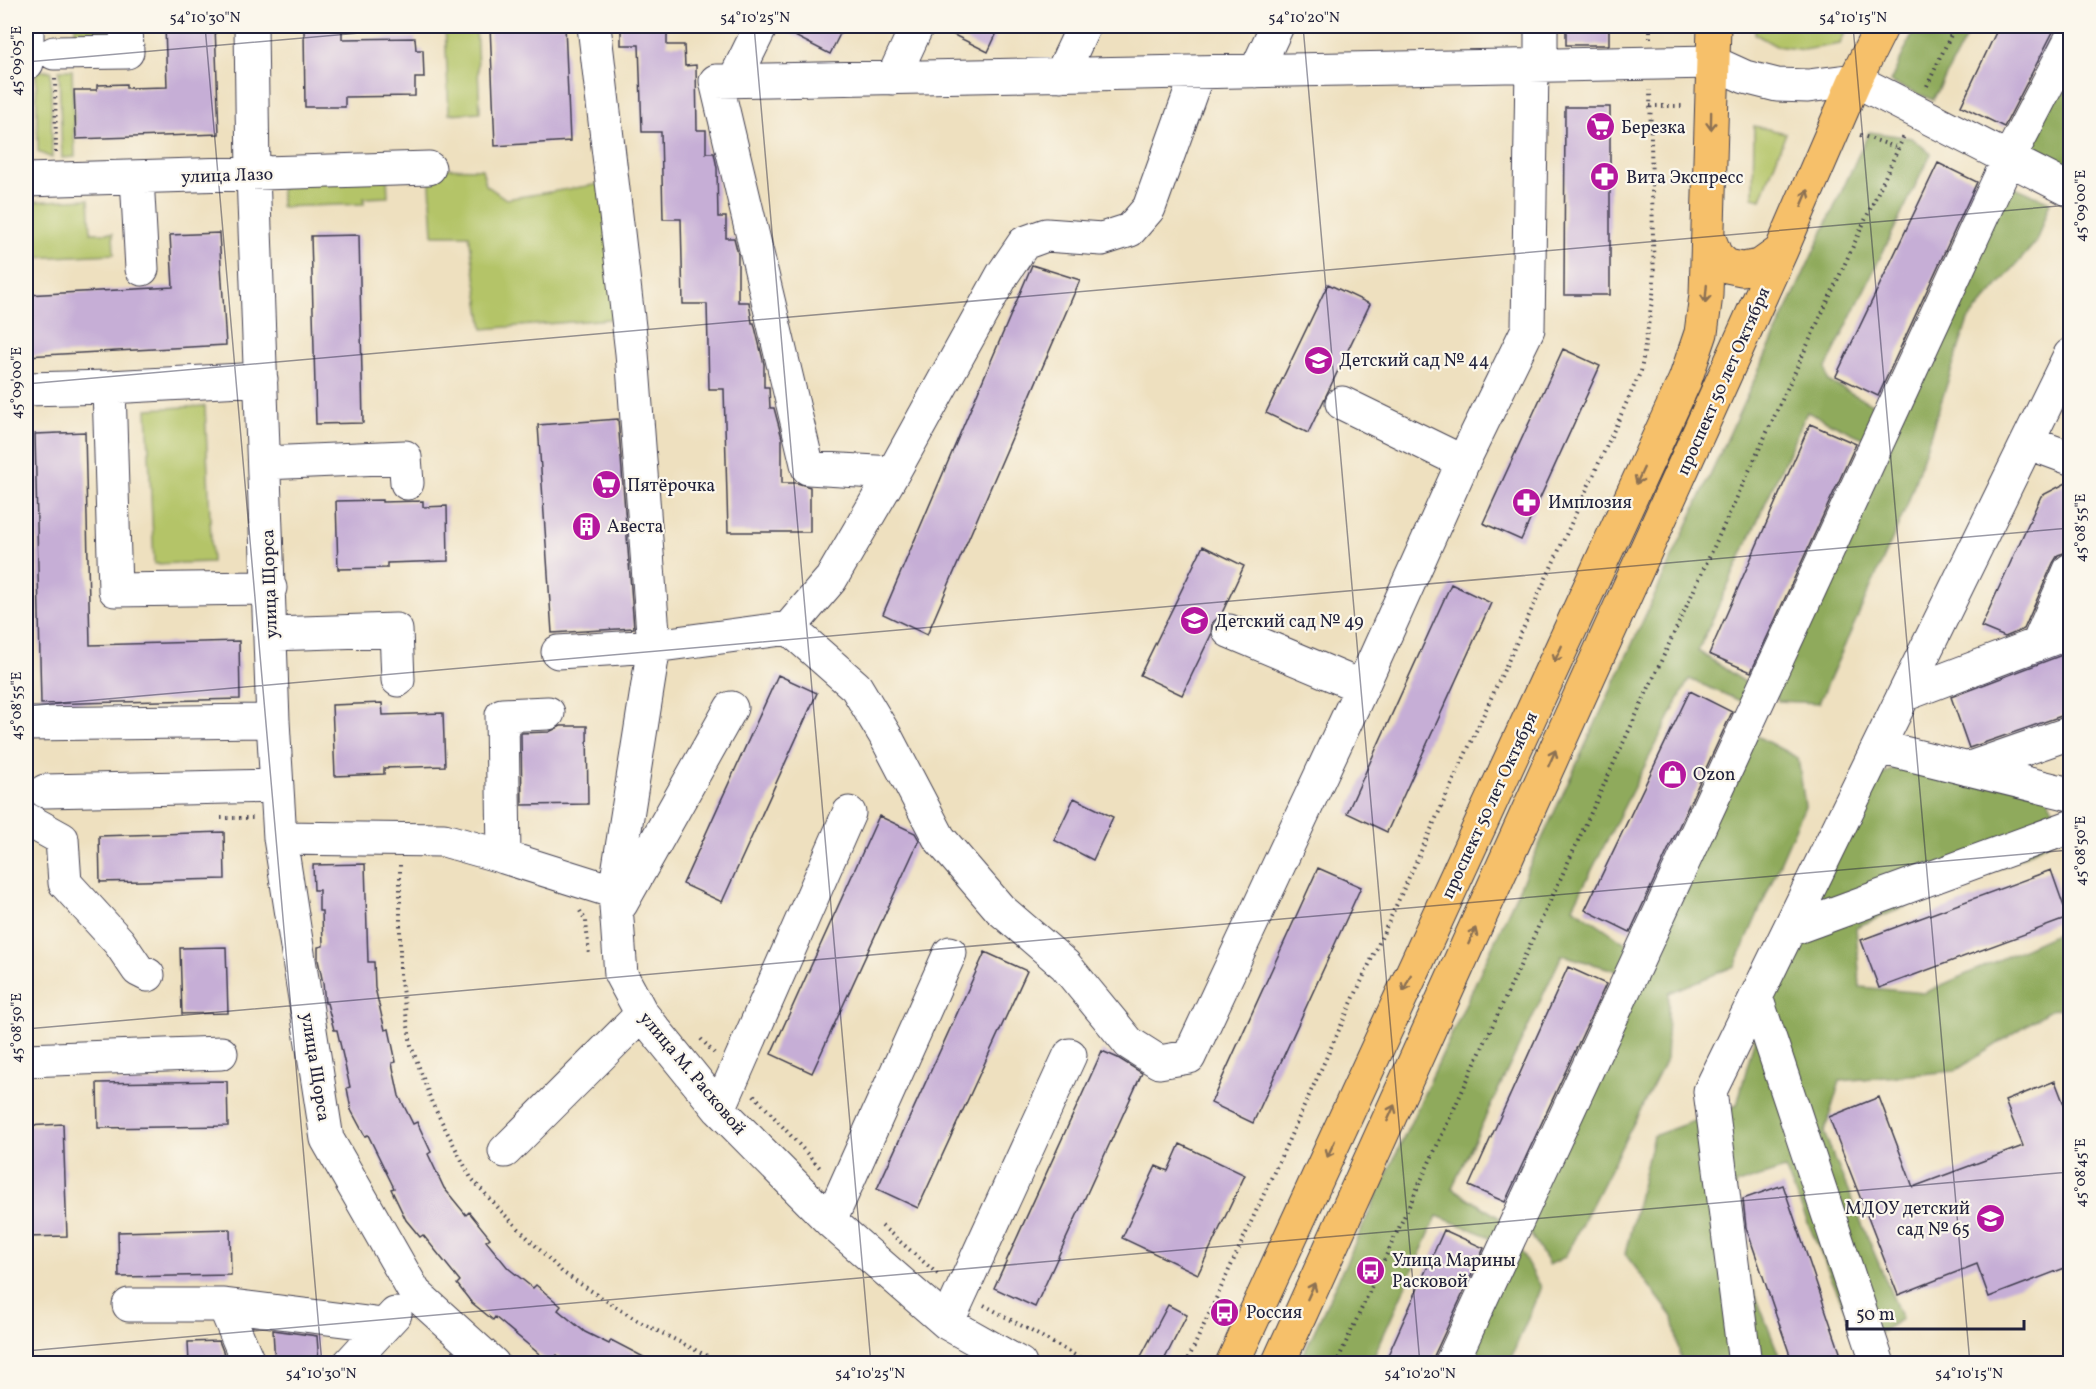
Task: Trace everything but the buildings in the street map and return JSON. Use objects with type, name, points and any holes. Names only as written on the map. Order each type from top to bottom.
[{"type":"main road","name":"проспект 50 лет Октября","points":[[1232,1364],[1684,380],[1701,333],[1706,295],[1714,26]]},
{"type":"main road","name":"проспект 50 лет Октября","points":[[1278,1364],[1781,251],[1855,80],[1882,26]]},
{"type":"main road","name":"проспект 50 лет Октября","points":[[1708,236],[1716,256],[1727,266],[1743,269],[1760,266],[1781,251]]},
{"type":"street","points":[[27,26],[27,63],[45,65],[126,52],[126,26]]},
{"type":"street","name":"улица Щорса","points":[[251,26],[253,174],[270,588],[273,720],[280,838],[327,1139],[415,1293]]},
{"type":"street","name":"улица М. Расковой","points":[[594,26],[632,353],[654,646],[615,903],[621,975],[642,1014],[719,1109],[830,1221],[947,1323],[1020,1364]]},
{"type":"street","points":[[735,79],[761,26]]},
{"type":"street","points":[[893,78],[917,26]]},
{"type":"street","points":[[1061,75],[1084,26]]},
{"type":"street","points":[[1256,71],[1277,26]]},
{"type":"street","points":[[789,628],[856,687],[885,735],[939,838],[1000,909],[1065,965],[1130,1043],[1159,1062],[1189,1057],[1362,687],[1463,462],[1528,328],[1537,66],[1541,26]]},
{"type":"street","points":[[1451,1364],[2008,158],[2070,41]]},
{"type":"street","points":[[893,473],[808,468],[717,81],[1712,62],[1745,77],[1777,85],[1808,86],[1855,80],[2070,190]]},
{"type":"street","points":[[558,652],[654,646],[789,628],[831,579],[893,473],[1003,274],[1024,243],[1046,235],[1102,239],[1130,230],[1149,208],[1198,72]]},
{"type":"street","name":"улица Лазо","points":[[26,180],[429,168]]},
{"type":"street","points":[[137,177],[142,269]]},
{"type":"street","points":[[1745,1364],[1710,1091],[2067,368]]},
{"type":"street","points":[[26,389],[261,379]]},
{"type":"street","points":[[109,387],[115,590],[270,588]]},
{"type":"street","points":[[1342,404],[1463,462]]},
{"type":"street","points":[[2029,443],[2070,459]]},
{"type":"street","points":[[264,464],[405,457],[407,483]]},
{"type":"street","points":[[2038,644],[2070,570]]},
{"type":"street","points":[[271,634],[396,630],[398,680]]},
{"type":"street","points":[[1229,631],[1362,687]]},
{"type":"street","points":[[1905,694],[2070,632]]},
{"type":"street","points":[[280,838],[444,840],[504,856],[615,903],[731,708]]},
{"type":"street","points":[[504,856],[502,715],[548,713]]},
{"type":"street","points":[[26,724],[273,720]]},
{"type":"street","points":[[1967,769],[2070,733]]},
{"type":"street","points":[[1878,747],[2070,794]]},
{"type":"street","points":[[45,791],[277,786]]},
{"type":"street","points":[[719,1109],[849,813]]},
{"type":"street","points":[[26,819],[63,839],[65,883],[119,942],[138,970],[148,975]]},
{"type":"street","points":[[1789,930],[2070,827]]},
{"type":"street","points":[[830,1221],[950,953]]},
{"type":"street","points":[[1756,997],[1878,1364]]},
{"type":"street","points":[[505,1150],[642,1014]]},
{"type":"street","points":[[26,1059],[221,1053]]},
{"type":"street","points":[[947,1323],[1070,1055]]},
{"type":"street","points":[[349,1364],[415,1293],[493,1364]]},
{"type":"street","points":[[129,1305],[224,1305],[383,1325]]},
{"type":"street","points":[[224,1305],[249,1364]]},
{"type":"path","points":[[1336,1364],[1955,26]]},
{"type":"path","points":[[1186,1364],[1641,371],[1654,288],[1650,64]]},
{"type":"path","points":[[45,65],[56,153]]},
{"type":"path","points":[[1650,106],[1711,106]]},
{"type":"path","points":[[1835,127],[1899,148]]},
{"type":"green space","points":[[75,26],[112,26],[112,37],[75,38]]},
{"type":"green space","points":[[445,26],[476,26],[480,112],[449,114]]},
{"type":"green space","points":[[1755,26],[1848,26],[1840,44],[1804,50],[1776,46],[1755,34]]},
{"type":"green space","points":[[1916,26],[1972,26],[1933,100],[1890,82]]},
{"type":"green space","points":[[2070,64],[2070,177],[2021,157]]},
{"type":"green space","points":[[59,70],[72,70],[75,157],[62,158]]},
{"type":"green space","points":[[36,71],[51,71],[52,158],[38,152]]},
{"type":"green space","points":[[1754,126],[1786,133],[1761,199],[1753,197]]},
{"type":"green space","points":[[1869,132],[1912,138],[1931,154],[1826,368],[1828,381],[1889,413],[2001,181],[2050,202],[2036,242],[1968,320],[1907,506],[1819,703],[1778,701],[1770,682],[1876,444],[1807,412],[1698,651],[1754,688],[1743,702],[1689,679],[1573,907],[1630,946],[1749,732],[1798,758],[1805,806],[1735,966],[1669,993],[1666,1060],[1565,1257],[1549,1265],[1519,1215],[1628,974],[1562,955],[1452,1188],[1503,1220],[1541,1287],[1509,1363],[1456,1363],[1499,1257],[1488,1236],[1437,1216],[1371,1363],[1299,1364]]},
{"type":"green space","points":[[429,168],[482,169],[486,185],[506,199],[612,182],[621,318],[483,329],[469,235],[433,235]]},
{"type":"green space","points":[[387,175],[388,197],[364,198],[364,204],[281,207],[281,190],[289,181]]},
{"type":"green space","points":[[89,199],[91,233],[113,233],[114,254],[33,258],[32,233],[26,233],[26,202]]},
{"type":"green space","points":[[205,406],[212,562],[154,564],[147,409]]},
{"type":"green space","points":[[1923,753],[2047,796],[2065,834],[2007,865],[1856,927],[1860,987],[1924,993],[2070,928],[2070,1007],[2050,1010],[1955,1071],[1840,1081],[1824,1133],[1902,1319],[1860,1345],[1785,1169],[1737,1184],[1727,1222],[1782,1363],[1681,1363],[1673,1317],[1625,1254],[1653,1136],[1737,1105],[1759,1021],[1870,781]]},
{"type":"place","name":"Березка","points":[[1600,127]]},
{"type":"place","name":"Вита Экспресс","points":[[1605,177]]},
{"type":"place","name":"Детский сад № 44","points":[[1318,360]]},
{"type":"place","name":"Пятёрочка","points":[[606,485]]},
{"type":"place","name":"Имплозия","points":[[1527,502]]},
{"type":"place","name":"Авеста","points":[[586,526]]},
{"type":"place","name":"Детский сад № 49","points":[[1194,621]]},
{"type":"place","name":"Ozon","points":[[1672,774]]},
{"type":"place","name":"МДОУ детский сад № 65","points":[[1991,1218]]},
{"type":"place","name":"Улица Марины Расковой","points":[[1371,1270]]},
{"type":"place","name":"Россия","points":[[1225,1312]]}]
